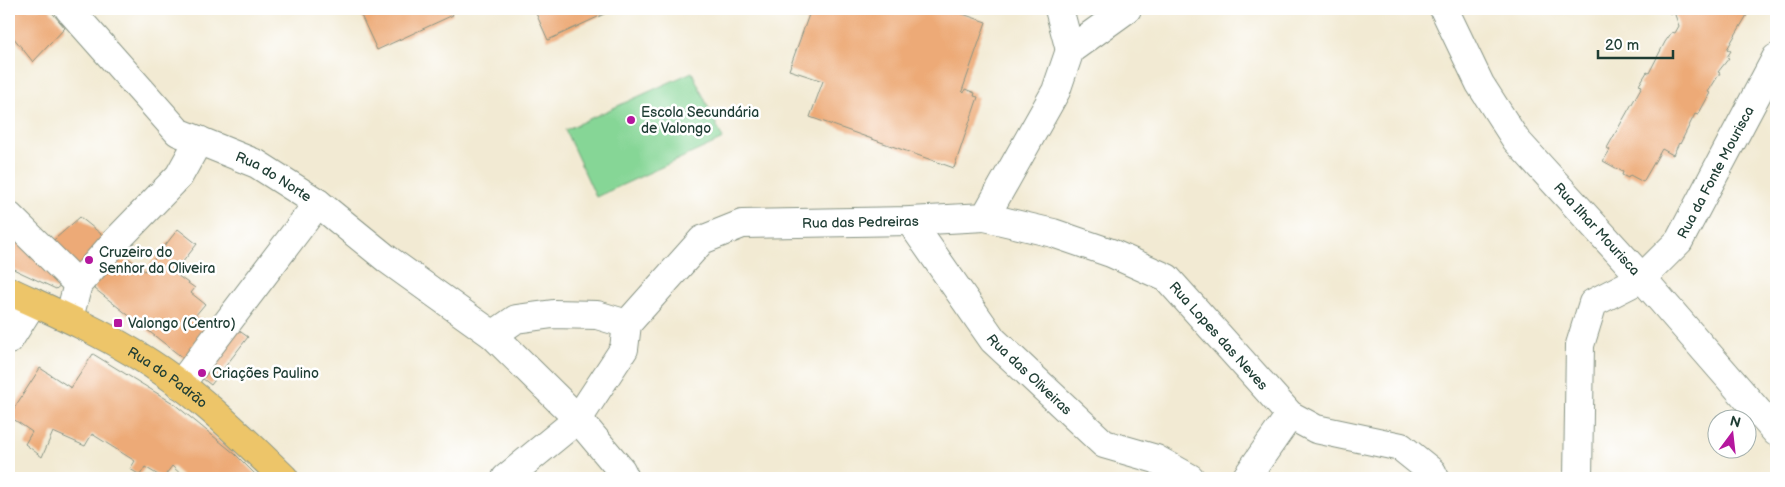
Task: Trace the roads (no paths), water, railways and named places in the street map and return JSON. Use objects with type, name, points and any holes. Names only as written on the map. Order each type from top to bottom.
[{"type":"main road","name":"Rua do Padrão","points":[[21,296],[69,318],[133,352],[180,385],[231,426],[284,478]]},
{"type":"street","name":"Rua do Norte","points":[[69,9],[178,132],[257,164],[318,204],[387,259],[493,335],[578,418],[621,470],[625,478]]},
{"type":"street","points":[[985,217],[1056,91],[1070,50],[1058,9]]},
{"type":"street","points":[[1070,50],[1127,9]]},
{"type":"street","name":"Rua Ilhar Mourisca","points":[[1444,9],[1480,84],[1516,140],[1642,278],[1593,303],[1580,345],[1578,478]]},
{"type":"street","name":"Rua da Fonte Mourisca","points":[[1642,278],[1679,241],[1776,58]]},
{"type":"street","points":[[69,318],[78,284],[178,176],[199,140]]},
{"type":"street","points":[[180,385],[318,204]]},
{"type":"street","points":[[9,216],[78,284]]},
{"type":"street","name":"Rua das Pedreiras","points":[[627,324],[702,240],[742,224],[910,221],[985,217]]},
{"type":"street","name":"Rua Lopes das Neves","points":[[985,217],[1053,233],[1111,253],[1167,278],[1290,415],[1316,429],[1401,447],[1432,472],[1435,478]]},
{"type":"street","name":"Rua das Oliveiras","points":[[910,221],[993,340],[1104,444],[1156,460],[1190,478]]},
{"type":"street","points":[[1642,278],[1776,432]]},
{"type":"street","points":[[9,340],[21,296]]},
{"type":"street","points":[[493,335],[516,319],[553,314],[597,315],[627,324],[624,349],[578,418],[506,478]]},
{"type":"street","points":[[1246,478],[1290,415]]},
{"type":"place","name":"Escola Secundária de Valongo","points":[[631,120]]},
{"type":"place","name":"Cruzeiro do Senhor da Oliveira","points":[[89,260]]},
{"type":"place","name":"Valongo (Centro)","points":[[118,323]]},
{"type":"place","name":"Criações Paulino","points":[[202,373]]}]
